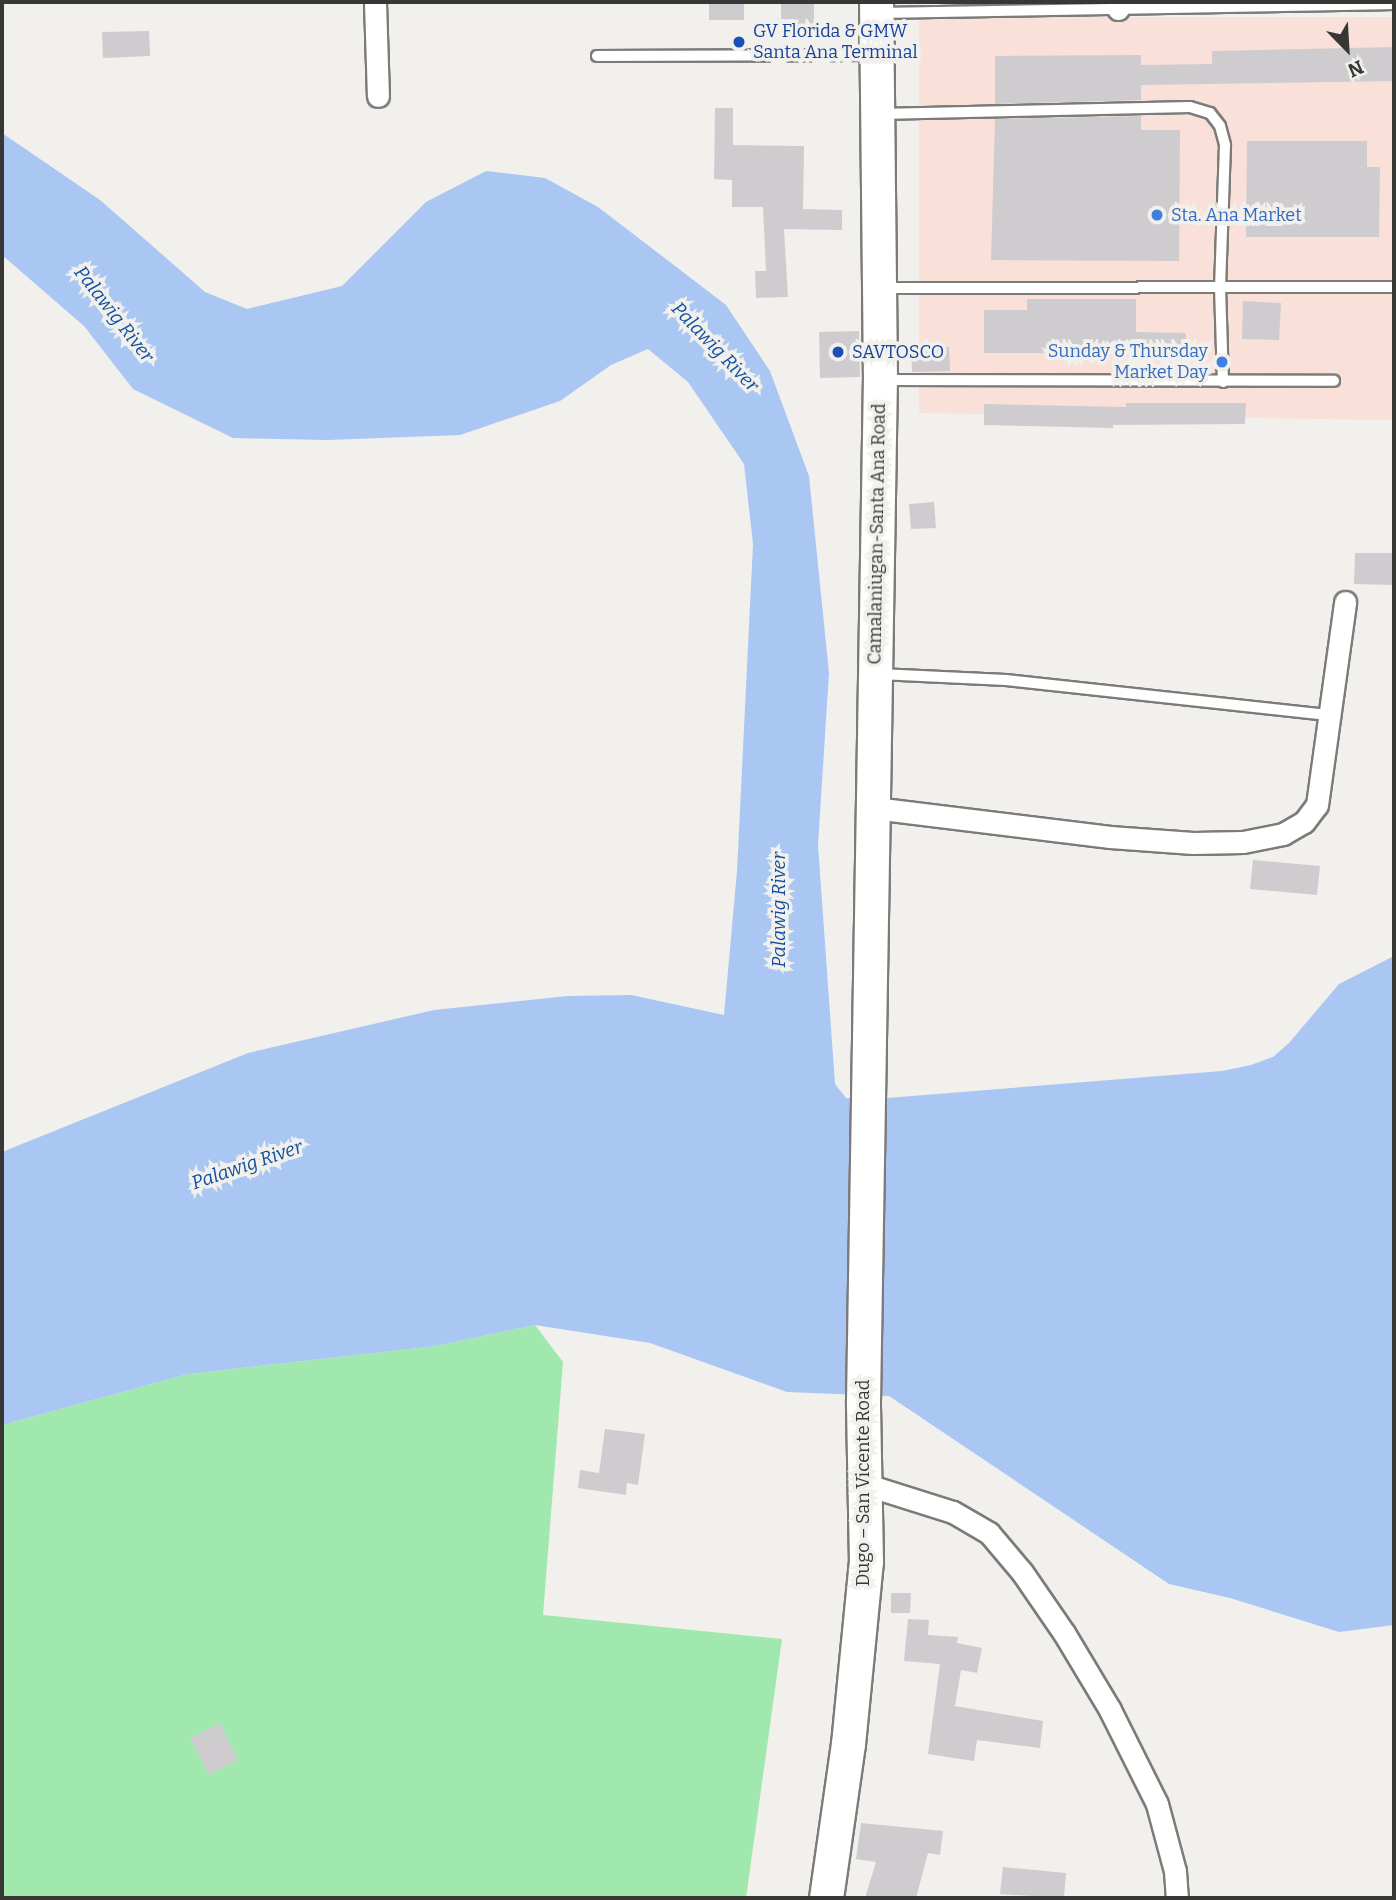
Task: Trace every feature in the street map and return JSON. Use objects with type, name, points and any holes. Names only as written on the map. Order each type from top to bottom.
[{"type":"main road","name":"Camalaniugan-Santa Ana Road","points":[[870,1066],[880,380],[876,7]]},
{"type":"main road","name":"Dugo – San Vicente Road","points":[[826,1898],[848,1744],[866,1562],[863,1401],[870,1066]]},
{"type":"street","points":[[375,2],[378,96]]},
{"type":"street","points":[[874,808],[1110,837],[1193,843],[1242,842],[1283,834],[1304,822],[1317,805],[1345,602]]},
{"type":"street","points":[[864,1484],[953,1512],[989,1534],[1022,1572],[1064,1633],[1104,1699],[1157,1804],[1175,1871],[1177,1898]]},
{"type":"lane","points":[[876,7],[1394,4]]},
{"type":"lane","points":[[597,56],[876,55]]},
{"type":"lane","points":[[876,114],[1191,107],[1210,113],[1220,126],[1225,145],[1220,287],[1223,382]]},
{"type":"lane","points":[[877,288],[1394,287]]},
{"type":"lane","points":[[880,380],[1334,381]]},
{"type":"lane","points":[[875,674],[1006,680],[1330,715]]},
{"type":"shaded area","name":"Sta. Ana Market","points":[[919,17],[1394,17],[1394,420],[919,413]]},
{"type":"green space","points":[[535,1325],[563,1362],[543,1615],[782,1639],[746,1898],[2,1898],[2,1425],[188,1374],[436,1346]]},
{"type":"water","name":"Palawig River","points":[[2,133],[100,200],[205,292],[247,309],[342,286],[426,202],[486,171],[545,178],[598,207],[726,305],[770,371],[809,476],[829,673],[818,845],[835,1084],[846,1098],[887,1098],[1222,1071],[1251,1065],[1273,1057],[1289,1043],[1339,984],[1394,956],[1394,1625],[1339,1632],[1230,1598],[1169,1584],[889,1396],[787,1392],[650,1343],[535,1325],[436,1346],[188,1374],[2,1425],[2,1152],[248,1053],[434,1010],[568,996],[631,995],[724,1015],[737,871],[753,544],[744,464],[688,382],[648,349],[611,365],[560,401],[460,435],[328,440],[233,438],[133,389],[84,326],[2,255]]},
{"type":"building","points":[[709,2],[744,2],[744,20],[709,20]]},
{"type":"building","points":[[781,3],[814,3],[814,25],[781,25]]},
{"type":"building","points":[[149,31],[150,56],[103,58],[102,32]]},
{"type":"building","points":[[1394,47],[1394,81],[1141,85],[1141,100],[995,104],[995,56],[1141,55],[1141,65],[1212,64],[1212,51]]},
{"type":"building","points":[[715,108],[733,108],[733,145],[804,146],[803,209],[842,210],[842,230],[784,229],[788,297],[756,298],[755,271],[766,271],[763,207],[732,207],[732,180],[714,179]]},
{"type":"building","points":[[1141,116],[1141,130],[1180,130],[1179,261],[991,260],[995,119]]},
{"type":"building","points":[[1247,141],[1367,141],[1367,167],[1380,167],[1379,237],[1246,237]]},
{"type":"building","points":[[1027,299],[1136,299],[1136,332],[1186,333],[1185,358],[1157,358],[1157,353],[984,353],[984,310],[1027,310]]},
{"type":"building","points":[[1243,301],[1281,303],[1279,340],[1242,339]]},
{"type":"building","points":[[859,331],[860,377],[820,378],[819,332]]},
{"type":"building","points":[[949,347],[950,371],[912,372],[911,348]]},
{"type":"building","points":[[1126,403],[1246,403],[1245,424],[1113,425],[1113,428],[984,425],[984,404],[1126,407]]},
{"type":"building","points":[[934,502],[936,528],[911,529],[909,504]]},
{"type":"building","points":[[1355,553],[1394,553],[1394,585],[1354,584]]},
{"type":"building","points":[[1253,860],[1320,866],[1317,895],[1250,889]]},
{"type":"building","points":[[605,1429],[645,1434],[638,1485],[627,1483],[626,1495],[578,1488],[580,1470],[599,1473]]},
{"type":"building","points":[[891,1593],[911,1593],[910,1613],[891,1613]]},
{"type":"building","points":[[908,1619],[929,1620],[928,1635],[958,1637],[957,1643],[982,1648],[977,1673],[961,1670],[955,1706],[1043,1721],[1040,1748],[977,1740],[974,1761],[928,1754],[940,1664],[904,1661]]},
{"type":"building","points":[[220,1723],[238,1760],[209,1775],[190,1738]]},
{"type":"building","points":[[861,1823],[943,1831],[940,1855],[928,1853],[916,1898],[865,1898],[876,1862],[856,1859]]},
{"type":"building","points":[[1003,1867],[1066,1873],[1064,1898],[1000,1894]]},
{"type":"place","name":"GV Florida & GMW Santa Ana Terminal","points":[[739,42]]},
{"type":"place","name":"Sta. Ana Market","points":[[1157,215]]},
{"type":"place","name":"SAVTOSCO","points":[[838,352]]},
{"type":"place","name":"Sunday & Thursday Market Day","points":[[1222,362]]}]
